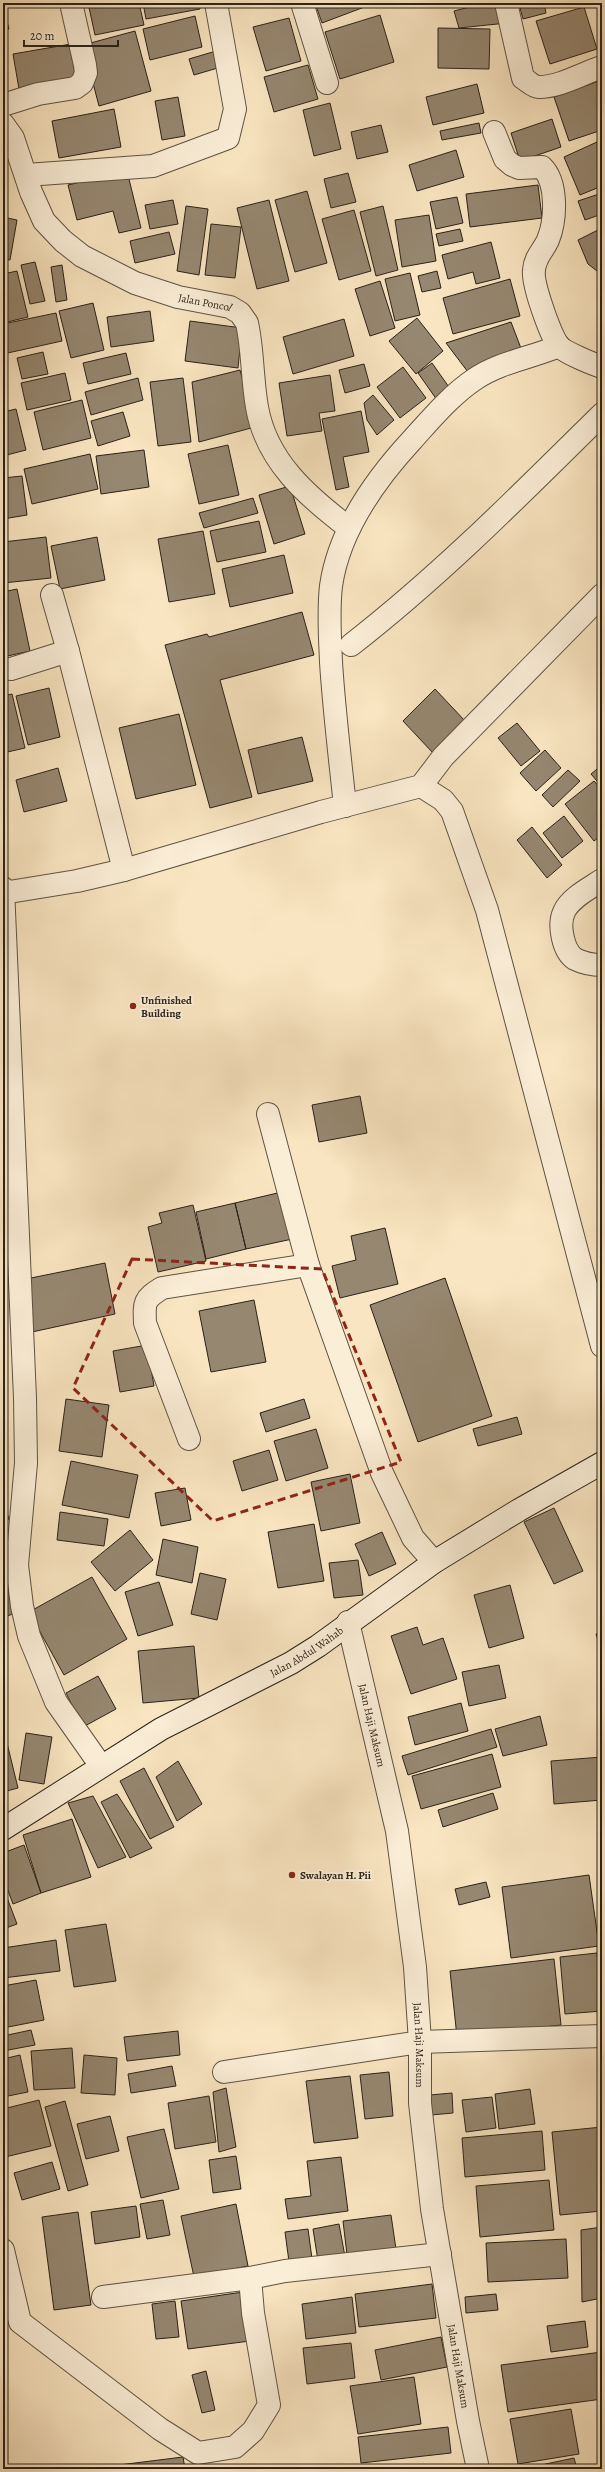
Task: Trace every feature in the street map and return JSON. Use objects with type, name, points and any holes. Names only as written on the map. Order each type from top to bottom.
[{"type":"street","points":[[3,105],[38,94],[75,88],[82,83],[86,74],[86,65],[71,3]]},
{"type":"street","points":[[26,175],[153,166],[228,138],[235,109],[216,3]]},
{"type":"street","points":[[302,3],[327,83]]},
{"type":"street","points":[[506,3],[523,78],[530,83],[538,87],[553,84],[602,67]]},
{"type":"street","name":"Jalan Poncol","points":[[3,124],[13,138],[31,192],[44,221],[63,241],[82,256],[150,289],[178,297],[230,307],[240,313],[248,328],[257,410],[270,448],[280,464],[313,498],[350,528]]},
{"type":"street","points":[[494,132],[505,159],[519,168],[542,167],[549,179],[553,194],[554,225],[547,242],[537,257],[533,272],[545,317],[559,346],[602,367]]},
{"type":"street","points":[[345,806],[334,704],[329,615],[331,586],[340,552],[350,528],[381,476],[454,395],[475,378],[498,366],[538,355],[559,346]]},
{"type":"street","points":[[351,645],[394,612],[520,496],[602,414]]},
{"type":"street","points":[[52,594],[124,870]]},
{"type":"street","points":[[101,1766],[56,1702],[43,1672],[29,1636],[17,1566],[26,1463],[25,1398],[19,1296],[4,892],[124,870],[345,806],[421,786],[452,747],[602,595]]},
{"type":"street","points":[[11,668],[68,651]]},
{"type":"street","points":[[421,786],[442,800],[452,811],[487,910],[602,1346]]},
{"type":"street","points":[[602,880],[576,898],[564,912],[562,931],[564,943],[574,958],[591,964],[602,965]]},
{"type":"street","points":[[268,1114],[308,1265],[382,1473],[413,1538],[434,1562]]},
{"type":"street","points":[[189,1439],[145,1323],[144,1306],[148,1297],[162,1288],[308,1265]]},
{"type":"street","name":"Jalan Abdul Wahab","points":[[3,1828],[161,1729],[291,1663],[318,1646],[348,1622],[434,1562],[519,1510],[602,1462]]},
{"type":"street","name":"Jalan Haji Maksum","points":[[348,1622],[397,1831],[415,1966],[420,2042],[420,2103],[432,2208],[468,2421],[478,2469]]},
{"type":"street","points":[[224,2072],[420,2042],[602,2036]]},
{"type":"street","points":[[3,2250],[20,2322],[160,2429],[198,2453],[235,2447],[253,2431],[269,2405],[253,2313],[250,2278]]},
{"type":"street","points":[[103,2297],[250,2278],[285,2271],[440,2254]]},
{"type":"highlighted area","points":[[132,1259],[322,1269],[401,1462],[213,1521],[73,1388]]},
{"type":"building","points":[[88,3],[139,3],[144,25],[95,35]]},
{"type":"building","points":[[143,3],[199,3],[200,9],[146,19]]},
{"type":"building","points":[[315,3],[375,3],[322,23]]},
{"type":"building","points":[[485,3],[501,3],[507,23],[459,28],[454,11]]},
{"type":"building","points":[[544,3],[546,13],[523,19],[519,4]]},
{"type":"building","points":[[3,7],[9,29],[3,31]]},
{"type":"building","points":[[584,7],[597,49],[550,64],[536,21]]},
{"type":"building","points":[[380,15],[394,62],[340,79],[325,32]]},
{"type":"building","points":[[195,16],[202,47],[150,60],[143,29]]},
{"type":"building","points":[[289,18],[301,61],[266,71],[253,27]]},
{"type":"building","points":[[438,28],[490,29],[489,69],[438,68]]},
{"type":"building","points":[[135,31],[151,91],[99,106],[83,45]]},
{"type":"building","points":[[71,44],[78,86],[20,95],[13,54]]},
{"type":"building","points":[[216,51],[221,67],[194,75],[189,59]]},
{"type":"building","points":[[308,65],[318,99],[274,112],[264,77]]},
{"type":"building","points":[[602,80],[602,130],[569,141],[554,97]]},
{"type":"building","points":[[477,84],[484,113],[433,125],[426,97]]},
{"type":"building","points":[[178,97],[185,136],[162,140],[155,101]]},
{"type":"building","points":[[330,103],[341,149],[314,156],[303,110]]},
{"type":"building","points":[[114,109],[121,147],[59,158],[52,121]]},
{"type":"building","points":[[552,119],[561,147],[520,161],[511,133]]},
{"type":"building","points":[[479,123],[481,133],[442,140],[440,131]]},
{"type":"building","points":[[381,125],[388,152],[357,159],[351,132]]},
{"type":"building","points":[[597,142],[602,153],[602,186],[580,195],[564,157]]},
{"type":"building","points":[[456,150],[464,177],[417,191],[409,165]]},
{"type":"building","points":[[127,171],[141,228],[119,233],[113,211],[77,220],[68,185]]},
{"type":"building","points":[[348,173],[356,202],[331,208],[324,179]]},
{"type":"building","points":[[538,185],[542,218],[470,227],[466,194]]},
{"type":"building","points":[[307,191],[327,263],[295,272],[275,200]]},
{"type":"building","points":[[602,193],[602,214],[585,220],[578,201]]},
{"type":"building","points":[[457,197],[463,223],[436,229],[430,202]]},
{"type":"building","points":[[173,200],[178,224],[150,229],[145,205]]},
{"type":"building","points":[[269,200],[289,281],[257,289],[237,208]]},
{"type":"building","points":[[186,206],[208,209],[199,275],[177,271]]},
{"type":"building","points":[[383,206],[398,270],[376,276],[360,212]]},
{"type":"building","points":[[354,210],[371,271],[339,280],[322,219]]},
{"type":"building","points":[[429,215],[436,261],[402,267],[395,220]]},
{"type":"building","points":[[3,217],[17,220],[10,260],[3,259]]},
{"type":"building","points":[[211,224],[241,227],[235,278],[205,275]]},
{"type":"building","points":[[602,228],[602,268],[597,271],[588,264],[578,240]]},
{"type":"building","points":[[460,229],[463,241],[439,246],[436,234]]},
{"type":"building","points":[[169,232],[175,254],[135,263],[130,241]]},
{"type":"building","points":[[491,242],[500,278],[476,284],[473,272],[448,279],[442,255]]},
{"type":"building","points":[[35,262],[45,301],[30,304],[21,265]]},
{"type":"building","points":[[62,265],[67,300],[56,302],[51,267]]},
{"type":"building","points":[[17,271],[28,317],[3,323],[3,274]]},
{"type":"building","points":[[437,271],[441,288],[422,292],[418,276]]},
{"type":"building","points":[[410,273],[420,315],[395,321],[385,279]]},
{"type":"building","points":[[510,279],[520,316],[453,334],[443,298]]},
{"type":"building","points":[[380,281],[395,328],[370,336],[355,289]]},
{"type":"building","points":[[93,303],[104,350],[71,358],[59,311]]},
{"type":"building","points":[[150,311],[154,341],[111,347],[107,317]]},
{"type":"building","points":[[56,313],[62,341],[3,354],[3,324]]},
{"type":"building","points":[[417,318],[443,351],[416,374],[389,341]]},
{"type":"building","points":[[344,319],[354,356],[293,374],[283,337]]},
{"type":"building","points":[[190,321],[242,328],[238,368],[185,361]]},
{"type":"building","points":[[511,322],[522,351],[468,372],[446,343]]},
{"type":"building","points":[[43,352],[48,374],[22,379],[17,358]]},
{"type":"building","points":[[126,353],[131,374],[88,384],[83,363]]},
{"type":"building","points":[[432,363],[451,390],[437,400],[418,373]]},
{"type":"building","points":[[364,364],[370,386],[345,393],[339,370]]},
{"type":"building","points":[[403,367],[426,398],[400,418],[377,387]]},
{"type":"building","points":[[240,370],[255,427],[199,442],[192,382]]},
{"type":"building","points":[[65,373],[71,400],[27,410],[21,383]]},
{"type":"building","points":[[330,375],[335,411],[319,413],[322,431],[287,436],[279,383]]},
{"type":"building","points":[[138,378],[143,400],[91,415],[85,392]]},
{"type":"building","points":[[183,378],[191,442],[158,446],[150,382]]},
{"type":"building","points":[[373,395],[394,420],[377,435],[367,420],[364,403]]},
{"type":"building","points":[[82,400],[91,438],[43,450],[34,412]]},
{"type":"building","points":[[16,409],[26,450],[3,456],[3,412]]},
{"type":"building","points":[[361,411],[369,452],[343,457],[349,487],[336,490],[322,419]]},
{"type":"building","points":[[123,412],[130,436],[98,446],[91,421]]},
{"type":"building","points":[[228,445],[239,495],[199,504],[188,454]]},
{"type":"building","points":[[144,450],[149,487],[101,494],[96,456]]},
{"type":"building","points":[[90,454],[98,489],[32,504],[24,469]]},
{"type":"building","points":[[22,476],[27,515],[3,519],[3,478]]},
{"type":"building","points":[[290,486],[305,534],[274,544],[259,495]]},
{"type":"building","points":[[253,498],[258,513],[204,528],[199,513]]},
{"type":"building","points":[[259,521],[266,552],[217,562],[210,531]]},
{"type":"building","points":[[203,531],[215,594],[169,602],[158,539]]},
{"type":"building","points":[[46,537],[51,578],[3,583],[3,542]]},
{"type":"building","points":[[97,537],[105,580],[60,589],[51,546]]},
{"type":"building","points":[[284,555],[293,593],[230,607],[222,569]]},
{"type":"building","points":[[17,589],[30,651],[3,657],[3,592]]},
{"type":"building","points":[[302,612],[314,655],[220,680],[252,797],[210,808],[165,645],[207,634],[209,637]]},
{"type":"building","points":[[49,688],[60,737],[28,745],[16,696]]},
{"type":"building","points":[[435,689],[466,722],[433,753],[403,721]]},
{"type":"building","points":[[12,694],[25,748],[3,753],[3,696]]},
{"type":"building","points":[[179,714],[196,785],[136,799],[119,728]]},
{"type":"building","points":[[517,723],[540,751],[521,766],[498,738]]},
{"type":"building","points":[[302,737],[313,781],[258,794],[248,750]]},
{"type":"building","points":[[545,750],[561,768],[536,791],[520,773]]},
{"type":"building","points":[[602,765],[602,787],[591,774]]},
{"type":"building","points":[[58,768],[67,801],[24,812],[16,780]]},
{"type":"building","points":[[568,770],[580,781],[553,807],[542,795]]},
{"type":"building","points":[[594,781],[602,790],[602,835],[594,841],[565,804]]},
{"type":"building","points":[[564,816],[583,841],[562,858],[543,833]]},
{"type":"building","points":[[532,827],[562,865],[547,878],[517,840]]},
{"type":"building","points":[[360,1096],[367,1133],[319,1142],[312,1105]]},
{"type":"building","points":[[286,1191],[297,1238],[246,1249],[235,1203]]},
{"type":"building","points":[[235,1203],[246,1249],[206,1259],[196,1212]]},
{"type":"building","points":[[193,1205],[206,1261],[158,1272],[148,1227],[162,1223],[159,1213]]},
{"type":"building","points":[[385,1228],[398,1284],[340,1298],[332,1266],[356,1260],[351,1236]]},
{"type":"building","points":[[105,1263],[115,1314],[32,1332],[21,1280]]},
{"type":"building","points":[[445,1278],[492,1416],[418,1442],[370,1305]]},
{"type":"building","points":[[254,1300],[266,1362],[211,1372],[199,1311]]},
{"type":"building","points":[[147,1345],[154,1386],[120,1392],[113,1351]]},
{"type":"building","points":[[66,1399],[109,1405],[102,1457],[59,1451]]},
{"type":"building","points":[[304,1399],[310,1418],[266,1432],[260,1413]]},
{"type":"building","points":[[517,1417],[522,1434],[478,1446],[473,1429]]},
{"type":"building","points":[[316,1429],[328,1468],[286,1481],[274,1441]]},
{"type":"building","points":[[269,1450],[278,1480],[242,1491],[233,1461]]},
{"type":"building","points":[[71,1461],[138,1475],[129,1518],[62,1505]]},
{"type":"building","points":[[350,1474],[360,1523],[321,1531],[311,1482]]},
{"type":"building","points":[[185,1488],[191,1520],[161,1526],[155,1493]]},
{"type":"building","points":[[3,1502],[9,1519],[3,1521]]},
{"type":"building","points":[[554,1508],[583,1571],[554,1584],[524,1522]]},
{"type":"building","points":[[60,1512],[108,1519],[104,1546],[57,1540]]},
{"type":"building","points":[[314,1524],[324,1581],[278,1588],[268,1532]]},
{"type":"building","points":[[130,1530],[153,1560],[115,1591],[91,1562]]},
{"type":"building","points":[[382,1532],[396,1564],[369,1576],[355,1544]]},
{"type":"building","points":[[163,1539],[198,1547],[192,1583],[156,1575]]},
{"type":"building","points":[[358,1560],[363,1595],[334,1598],[329,1563]]},
{"type":"building","points":[[200,1573],[226,1579],[217,1620],[191,1614]]},
{"type":"building","points":[[92,1577],[127,1639],[64,1675],[29,1612]]},
{"type":"building","points":[[159,1582],[173,1625],[138,1636],[125,1592]]},
{"type":"building","points":[[510,1585],[524,1638],[489,1648],[474,1595]]},
{"type":"building","points":[[8,1586],[17,1612],[3,1618],[3,1588]]},
{"type":"building","points":[[417,1627],[423,1645],[443,1638],[457,1679],[411,1694],[391,1636]]},
{"type":"building","points":[[602,1632],[602,1653],[596,1634]]},
{"type":"building","points":[[194,1646],[199,1698],[143,1703],[138,1651]]},
{"type":"building","points":[[499,1665],[506,1698],[469,1706],[462,1672]]},
{"type":"building","points":[[98,1676],[116,1709],[83,1727],[66,1693]]},
{"type":"building","points":[[461,1703],[468,1731],[415,1745],[408,1717]]},
{"type":"building","points":[[540,1716],[547,1745],[503,1756],[495,1729]]},
{"type":"building","points":[[491,1729],[497,1747],[408,1775],[402,1756]]},
{"type":"building","points":[[26,1733],[52,1737],[44,1784],[19,1780]]},
{"type":"building","points":[[7,1743],[18,1788],[3,1792],[3,1744]]},
{"type":"building","points":[[492,1754],[501,1787],[421,1809],[412,1776]]},
{"type":"building","points":[[602,1757],[602,1800],[554,1804],[551,1761]]},
{"type":"building","points":[[178,1761],[202,1804],[177,1821],[156,1777]]},
{"type":"building","points":[[144,1768],[174,1827],[150,1839],[120,1781]]},
{"type":"building","points":[[493,1793],[498,1809],[443,1827],[438,1810]]},
{"type":"building","points":[[117,1794],[152,1848],[130,1858],[101,1802]]},
{"type":"building","points":[[93,1796],[126,1857],[98,1868],[68,1803]]},
{"type":"building","points":[[72,1819],[91,1877],[41,1893],[23,1835]]},
{"type":"building","points":[[24,1845],[41,1893],[13,1904],[3,1877],[3,1853]]},
{"type":"building","points":[[589,1875],[599,1946],[511,1958],[502,1887]]},
{"type":"building","points":[[486,1882],[490,1897],[459,1905],[455,1889]]},
{"type":"building","points":[[3,1887],[17,1924],[3,1929]]},
{"type":"building","points":[[106,1924],[116,1981],[74,1987],[65,1930]]},
{"type":"building","points":[[56,1940],[60,1971],[3,1978],[3,1948]]},
{"type":"building","points":[[597,1953],[602,2011],[565,2014],[560,1957]]},
{"type":"building","points":[[554,1959],[561,2025],[457,2037],[450,1971]]},
{"type":"building","points":[[36,1980],[44,2020],[3,2028],[3,1986]]},
{"type":"building","points":[[31,2030],[35,2045],[3,2051],[3,2036]]},
{"type":"building","points":[[178,2031],[180,2055],[127,2061],[124,2037]]},
{"type":"building","points":[[72,2048],[75,2088],[34,2090],[31,2051]]},
{"type":"building","points":[[20,2055],[28,2092],[3,2097],[3,2059]]},
{"type":"building","points":[[84,2055],[117,2058],[115,2095],[81,2093]]},
{"type":"building","points":[[172,2066],[176,2086],[131,2093],[128,2074]]},
{"type":"building","points":[[389,2072],[393,2116],[365,2119],[360,2075]]},
{"type":"building","points":[[350,2076],[358,2138],[314,2143],[306,2081]]},
{"type":"building","points":[[226,2088],[236,2147],[219,2152],[213,2092]]},
{"type":"building","points":[[530,2089],[535,2124],[499,2129],[495,2094]]},
{"type":"building","points":[[452,2093],[453,2113],[431,2115],[430,2095]]},
{"type":"building","points":[[209,2096],[216,2142],[175,2149],[168,2103]]},
{"type":"building","points":[[492,2097],[496,2128],[466,2132],[462,2100]]},
{"type":"building","points":[[39,2100],[51,2146],[5,2157],[3,2148],[3,2109]]},
{"type":"building","points":[[65,2101],[88,2185],[68,2191],[45,2107]]},
{"type":"building","points":[[110,2116],[119,2151],[86,2159],[77,2124]]},
{"type":"building","points":[[602,2127],[602,2211],[560,2215],[552,2132]]},
{"type":"building","points":[[164,2129],[179,2189],[141,2198],[127,2137]]},
{"type":"building","points":[[542,2131],[545,2170],[465,2177],[462,2138]]},
{"type":"building","points":[[236,2156],[241,2189],[213,2193],[209,2160]]},
{"type":"building","points":[[341,2157],[348,2211],[288,2219],[285,2199],[311,2196],[307,2161]]},
{"type":"building","points":[[52,2162],[60,2189],[22,2200],[14,2173]]},
{"type":"building","points":[[549,2180],[554,2230],[480,2237],[476,2186]]},
{"type":"building","points":[[163,2200],[170,2235],[147,2239],[140,2204]]},
{"type":"building","points":[[236,2204],[248,2266],[194,2277],[181,2216]]},
{"type":"building","points":[[136,2206],[140,2237],[95,2244],[91,2212]]},
{"type":"building","points":[[78,2212],[91,2305],[54,2310],[42,2217]]},
{"type":"building","points":[[391,2215],[397,2256],[348,2263],[343,2221]]},
{"type":"building","points":[[339,2224],[346,2262],[319,2267],[313,2229]]},
{"type":"building","points":[[602,2227],[602,2298],[582,2302],[581,2230]]},
{"type":"building","points":[[308,2229],[313,2266],[290,2269],[285,2232]]},
{"type":"building","points":[[566,2239],[568,2278],[488,2282],[486,2243]]},
{"type":"building","points":[[432,2284],[436,2318],[359,2327],[355,2294]]},
{"type":"building","points":[[243,2292],[250,2341],[188,2349],[181,2301]]},
{"type":"building","points":[[496,2294],[498,2310],[466,2313],[465,2297]]},
{"type":"building","points":[[352,2297],[356,2333],[306,2339],[302,2304]]},
{"type":"building","points":[[175,2301],[179,2337],[156,2339],[152,2304]]},
{"type":"building","points":[[585,2321],[588,2347],[551,2352],[547,2326]]},
{"type":"building","points":[[441,2337],[447,2367],[381,2380],[375,2350]]},
{"type":"building","points":[[351,2343],[355,2378],[307,2384],[303,2348]]},
{"type":"building","points":[[602,2352],[602,2399],[508,2412],[501,2365]]},
{"type":"building","points":[[206,2371],[215,2410],[202,2413],[192,2375]]},
{"type":"building","points":[[414,2377],[421,2424],[358,2434],[350,2386]]},
{"type":"building","points":[[571,2409],[579,2454],[518,2464],[510,2419]]},
{"type":"building","points":[[448,2427],[451,2453],[361,2463],[358,2437]]},
{"type":"building","points":[[183,2457],[185,2469],[120,2469],[119,2465]]},
{"type":"building","points":[[574,2458],[577,2469],[522,2469]]},
{"type":"place","name":"Unfinished Building","points":[[133,1006]]},
{"type":"place","name":"Swalayan H. Pii","points":[[292,1875]]}]
